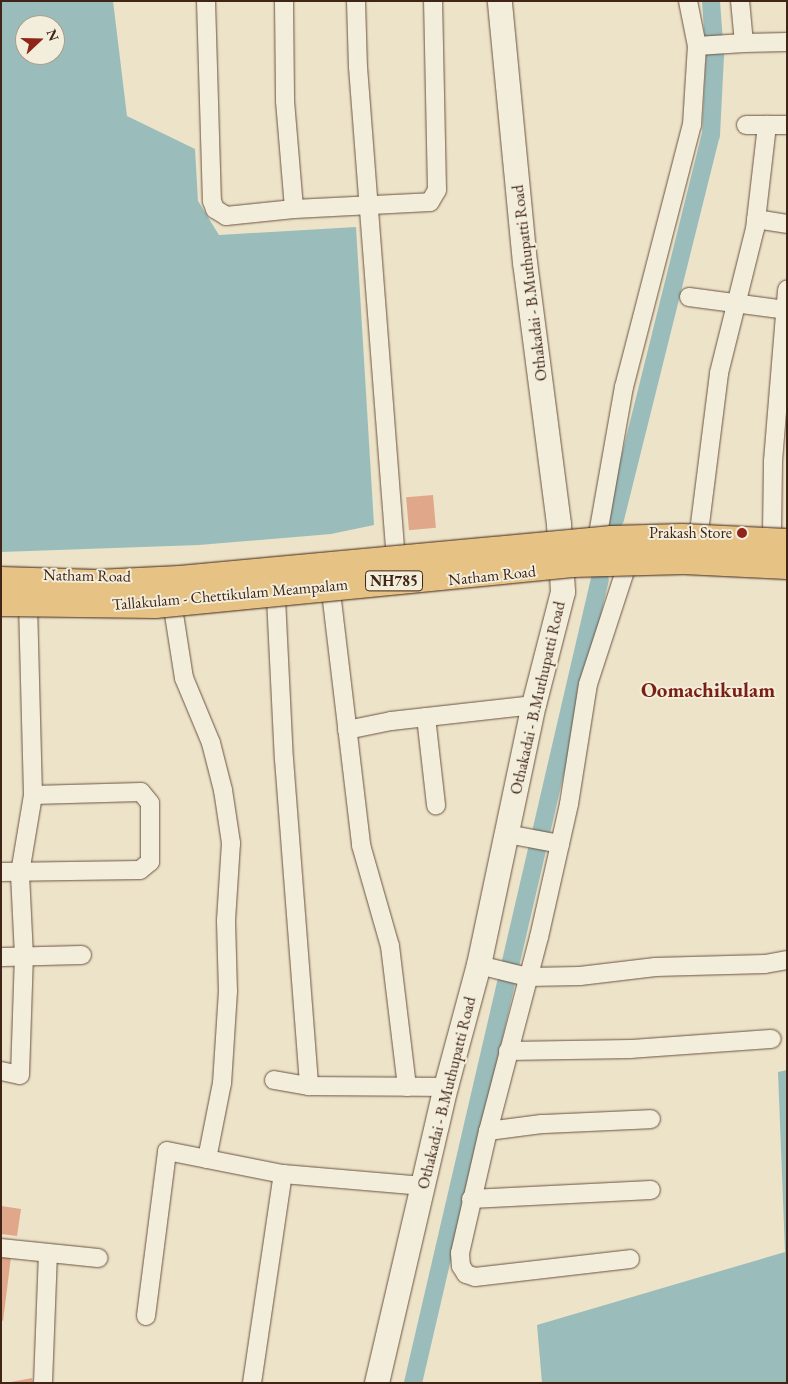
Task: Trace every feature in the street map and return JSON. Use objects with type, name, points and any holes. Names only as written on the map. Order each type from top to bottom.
[{"type":"highway","name":"Tallakulam - Chettikulam Meampalam","points":[[1,581],[97,584],[170,581],[612,540],[782,537]]},
{"type":"highway","name":"Tallakulam - Chettikulam Meampalam","points":[[1,602],[102,606],[165,603],[572,563],[684,560],[787,564]]},
{"type":"main road","name":"Othakadai - B.Muthupatti Road","points":[[377,1383],[446,1087],[479,965],[534,705],[558,615],[563,569],[525,262],[500,1]]},
{"type":"main road","name":"Natham Road","points":[[1,574],[145,576],[560,536],[598,534],[699,532],[782,537]]},
{"type":"main road","name":"Natham Road","points":[[1,608],[118,611],[173,608],[563,569],[627,565],[787,568]]},
{"type":"street","points":[[206,1],[211,191],[215,209],[226,216],[294,209],[425,204],[434,197],[437,190],[433,1]]},
{"type":"street","points":[[284,1],[285,101],[294,209]]},
{"type":"street","points":[[356,1],[368,206],[395,552]]},
{"type":"street","points":[[598,534],[624,387],[692,124],[703,46],[688,1]]},
{"type":"street","points":[[736,44],[740,1]]},
{"type":"street","points":[[703,46],[787,42]]},
{"type":"street","points":[[746,126],[787,125]]},
{"type":"street","points":[[699,532],[718,382],[734,304],[756,219],[767,126]]},
{"type":"street","points":[[756,219],[787,224]]},
{"type":"street","points":[[782,537],[773,460],[783,363],[787,290]]},
{"type":"street","points":[[689,297],[785,310]]},
{"type":"street","points":[[627,565],[588,684],[546,841],[514,974],[508,1051],[460,1253],[461,1266],[466,1274],[476,1277],[630,1259]]},
{"type":"street","points":[[331,592],[361,845],[390,946],[407,1086]]},
{"type":"street","points":[[276,598],[284,759],[309,1086]]},
{"type":"street","points":[[173,608],[184,678],[211,743],[223,790],[231,843],[226,921],[228,991],[222,1083],[207,1159]]},
{"type":"street","points":[[1,1071],[20,1075],[24,956],[20,873],[33,795],[28,609]]},
{"type":"street","points":[[348,730],[426,717],[534,705]]},
{"type":"street","points":[[426,717],[436,805]]},
{"type":"street","points":[[1,872],[140,870],[150,862],[150,802],[141,792],[33,795]]},
{"type":"street","points":[[507,834],[546,841]]},
{"type":"street","points":[[1,957],[82,955]]},
{"type":"street","points":[[479,965],[514,974],[580,976],[655,967],[765,964],[787,960]]},
{"type":"street","points":[[508,1051],[631,1049],[772,1039]]},
{"type":"street","points":[[274,1080],[309,1086],[446,1087]]},
{"type":"street","points":[[488,1131],[542,1124],[651,1119]]},
{"type":"street","points":[[146,1316],[167,1150],[283,1174],[424,1186]]},
{"type":"street","points":[[252,1383],[283,1174]]},
{"type":"street","points":[[472,1200],[651,1190]]},
{"type":"street","points":[[1,1248],[98,1258]]},
{"type":"street","points":[[43,1383],[48,1254]]},
{"type":"water","points":[[1,1],[113,1],[127,116],[195,149],[198,201],[219,235],[356,227],[374,525],[331,534],[199,545],[1,552]]},
{"type":"water","points":[[787,1070],[787,1383],[542,1383],[537,1325],[785,1252],[778,1072]]},
{"type":"building","points":[[433,495],[436,528],[409,530],[406,497]]},
{"type":"building","points":[[1,1206],[21,1209],[17,1236],[1,1234]]},
{"type":"building","points":[[1,1256],[11,1257],[3,1321],[1,1320]]},
{"type":"building","points":[[32,1378],[33,1383],[11,1383],[11,1382]]},
{"type":"waterway","points":[[615,519],[711,135],[715,56],[711,1]]},
{"type":"waterway","points":[[413,1383],[600,579]]},
{"type":"place","name":"Prakash Store","points":[[742,533]]},
{"type":"district","name":"Oomachikulam","points":[[708,690]]}]
